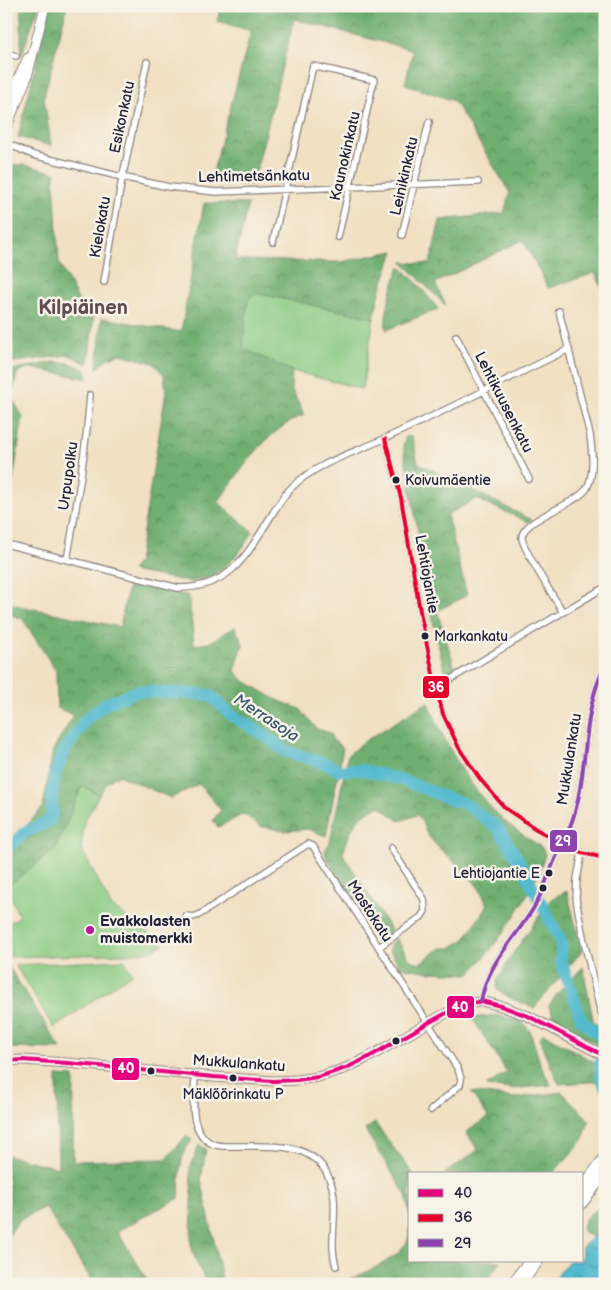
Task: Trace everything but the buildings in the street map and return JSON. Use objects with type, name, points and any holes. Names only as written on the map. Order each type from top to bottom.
[{"type":"highway","points":[[584,1185],[605,1157]]},
{"type":"highway","points":[[584,1200],[605,1173]]},
{"type":"highway","points":[[512,1284],[528,1262]]},
{"type":"highway","points":[[521,1284],[537,1262]]},
{"type":"street","points":[[6,128],[27,77],[45,6]]},
{"type":"street","points":[[6,104],[36,40]]},
{"type":"street","points":[[6,53],[16,56]]},
{"type":"street","name":"Esikonkatu","points":[[122,177],[146,62]]},
{"type":"street","name":"Kaunokinkatu","points":[[285,189],[313,66],[374,80],[338,237]]},
{"type":"street","name":"Leinikinkatu","points":[[402,235],[429,122]]},
{"type":"street","name":"Lehtimetsänkatu","points":[[6,143],[33,155],[122,177],[169,187],[216,192],[478,182]]},
{"type":"street","name":"Kielokatu","points":[[104,282],[122,177]]},
{"type":"street","points":[[273,242],[285,189]]},
{"type":"street","points":[[559,311],[590,435],[593,454],[591,473],[586,490],[569,503],[545,514],[523,532],[522,539],[527,551],[563,612]]},
{"type":"street","name":"Lehtikuusenkatu","points":[[456,336],[529,479]]},
{"type":"street","points":[[6,544],[178,588],[195,588],[214,582],[230,571],[246,555],[291,488],[321,466],[385,439],[569,349]]},
{"type":"street","name":"Urpupolku","points":[[67,560],[88,424],[90,394]]},
{"type":"street","name":"Lehtiojantie","points":[[385,439],[401,498],[421,617],[436,688],[443,714],[459,748],[480,779],[505,808],[562,844],[582,853],[605,858]]},
{"type":"street","points":[[436,688],[605,587]]},
{"type":"street","name":"Mukkulankatu","points":[[6,1061],[22,1060],[68,1063],[273,1081],[297,1080],[318,1077],[369,1057],[456,1008],[481,1001],[487,978],[497,959],[533,909],[541,893],[574,815],[581,782],[592,702],[599,678],[605,666]]},
{"type":"street","name":"Mastokatu","points":[[186,916],[193,917],[199,915],[308,844],[311,845],[318,852],[458,1069],[461,1079],[460,1084],[431,1110]]},
{"type":"street","points":[[379,947],[421,917],[425,911],[424,898],[391,848]]},
{"type":"street","points":[[582,853],[577,879],[576,899],[582,937],[600,1009],[605,1021]]},
{"type":"street","points":[[481,1001],[528,1016],[605,1056]]},
{"type":"street","points":[[578,1042],[605,1061]]},
{"type":"street","points":[[195,1074],[195,1123],[202,1136],[211,1143],[222,1146],[283,1147],[298,1150],[321,1164],[331,1186],[335,1208],[334,1258],[336,1266]]},
{"type":"green space","points":[[21,6],[39,6],[21,56]]},
{"type":"green space","points":[[50,6],[67,6],[44,96],[51,146],[18,137]]},
{"type":"green space","points":[[221,6],[395,6],[409,11],[410,6],[605,6],[605,294],[595,273],[548,288],[523,240],[435,283],[446,306],[402,262],[430,264],[440,220],[504,213],[510,193],[454,101],[405,84],[413,50],[294,19],[253,184],[210,183],[251,31],[217,21]]},
{"type":"green space","points":[[6,165],[25,165],[56,173],[54,180],[59,263],[84,311],[94,314],[88,364],[69,355],[6,363]]},
{"type":"green space","points":[[204,203],[248,204],[235,260],[341,262],[394,251],[380,291],[374,318],[259,294],[243,348],[292,371],[291,388],[304,415],[290,421],[278,430],[255,452],[218,502],[253,532],[241,550],[223,569],[210,577],[191,582],[131,571],[138,562],[166,392],[164,375],[153,363],[120,354],[107,359],[97,369],[102,318],[181,332]]},
{"type":"green space","points":[[400,266],[418,284],[438,309],[386,330],[388,305]]},
{"type":"green space","points":[[259,294],[374,318],[362,389],[292,371],[243,348],[248,299],[253,295]]},
{"type":"green space","points":[[54,362],[70,363],[86,370],[88,379],[30,368],[17,373],[12,398],[23,417],[10,500],[6,499],[6,371]]},
{"type":"green space","points":[[406,436],[412,437],[418,463],[532,520],[528,522],[476,499],[447,515],[467,595],[437,611],[456,671],[446,675],[435,632],[403,445]]},
{"type":"green space","points":[[129,582],[189,596],[194,645],[209,643],[235,627],[243,644],[235,671],[243,680],[275,699],[300,709],[317,729],[330,733],[333,740],[343,748],[326,836],[308,829],[284,831],[260,826],[244,814],[218,827],[213,820],[221,810],[199,784],[171,798],[118,775],[107,782],[99,795],[82,786],[56,848],[6,888],[6,845],[25,828],[43,807],[53,750],[74,715],[57,708],[56,671],[22,618],[6,614],[6,603],[120,627]]},
{"type":"green space","points":[[428,702],[443,736],[471,783],[494,811],[508,824],[543,849],[545,855],[532,886],[513,918],[491,949],[469,974],[430,972],[400,967],[389,949],[391,943],[397,939],[410,960],[420,963],[441,948],[450,948],[465,939],[487,906],[477,886],[430,838],[417,815],[400,821],[379,806],[370,810],[359,819],[351,830],[343,854],[392,932],[385,936],[377,935],[326,857],[325,851],[330,842],[348,755],[362,743]]},
{"type":"green space","points":[[82,786],[99,795],[85,820],[81,848],[111,906],[163,944],[150,951],[126,954],[6,957],[6,918],[9,923],[19,917],[7,887],[56,848]]},
{"type":"green space","points":[[567,891],[582,951],[534,1008],[510,998],[497,990],[497,981],[512,955],[551,899]]},
{"type":"green space","points":[[124,960],[132,973],[54,1028],[15,965]]},
{"type":"green space","points":[[7,964],[61,1049],[6,1048]]},
{"type":"green space","points":[[583,967],[593,1020],[605,1032],[605,1050],[553,1016],[549,1006],[557,994]]},
{"type":"green space","points":[[496,1015],[520,1020],[530,1031],[541,1066],[551,1085],[511,1089],[486,1086],[507,1072],[472,1018]]},
{"type":"green space","points":[[543,1033],[601,1066],[605,1075],[605,1081],[559,1084],[543,1049],[540,1038]]},
{"type":"green space","points":[[57,1076],[74,1077],[73,1161],[166,1159],[187,1135],[192,1140],[182,1160],[179,1198],[117,1231],[150,1284],[94,1284],[45,1207],[18,1221],[6,1240],[6,1206],[10,1203],[6,1155],[58,1168]]},
{"type":"green space","points":[[471,1092],[514,1098],[562,1092],[589,1120],[583,1140],[554,1172],[447,1172],[478,1150],[466,1132],[488,1117]]},
{"type":"green space","points":[[375,1123],[412,1172],[408,1172],[408,1206],[406,1195],[365,1130]]},
{"type":"green space","points":[[199,1145],[206,1149],[201,1179],[223,1284],[207,1284],[194,1256],[191,1244],[192,1199],[190,1168]]},
{"type":"green space","points":[[605,1206],[605,1227],[592,1237],[584,1232],[584,1222],[592,1213]]},
{"type":"green space","points":[[408,1239],[408,1262],[500,1262],[484,1284],[340,1284],[379,1266],[398,1253]]},
{"type":"water","points":[[605,1227],[605,1284],[553,1284],[568,1262],[584,1262],[584,1245]]},
{"type":"waterway","name":"Merrasoja","points":[[6,850],[25,832],[50,821],[55,775],[65,750],[87,718],[105,704],[137,691],[210,695],[232,716],[260,732],[285,751],[327,764],[338,770],[363,770],[405,781],[464,803],[498,828],[519,861],[561,941],[561,962],[582,1021],[605,1039]]},
{"type":"waterway","name":"Merrasoja","points":[[600,1062],[604,1085]]},
{"type":"transit line","name":"36","points":[[385,439],[401,498],[421,617],[436,688],[443,714],[459,748],[480,779],[505,808],[536,829],[572,849],[605,858]]},
{"type":"transit line","name":"29","points":[[481,1001],[484,987],[495,964],[537,903],[570,826],[579,797],[592,702],[605,666]]},
{"type":"transit line","name":"40","points":[[6,1061],[22,1060],[67,1063],[273,1081],[297,1080],[318,1077],[346,1068],[456,1008],[481,1001],[528,1016],[605,1056]]},
{"type":"place","name":"Koivumäentie","points":[[396,480]]},
{"type":"place","name":"Markankatu","points":[[425,636]]},
{"type":"place","name":"Lehtiojantie E","points":[[549,873]]},
{"type":"place","name":"Evakkolasten muistomerkki","points":[[90,930]]},
{"type":"place","name":"Mäklöörinkatu P","points":[[233,1078]]},
{"type":"district","name":"Kilpiäinen","points":[[83,307]]}]
